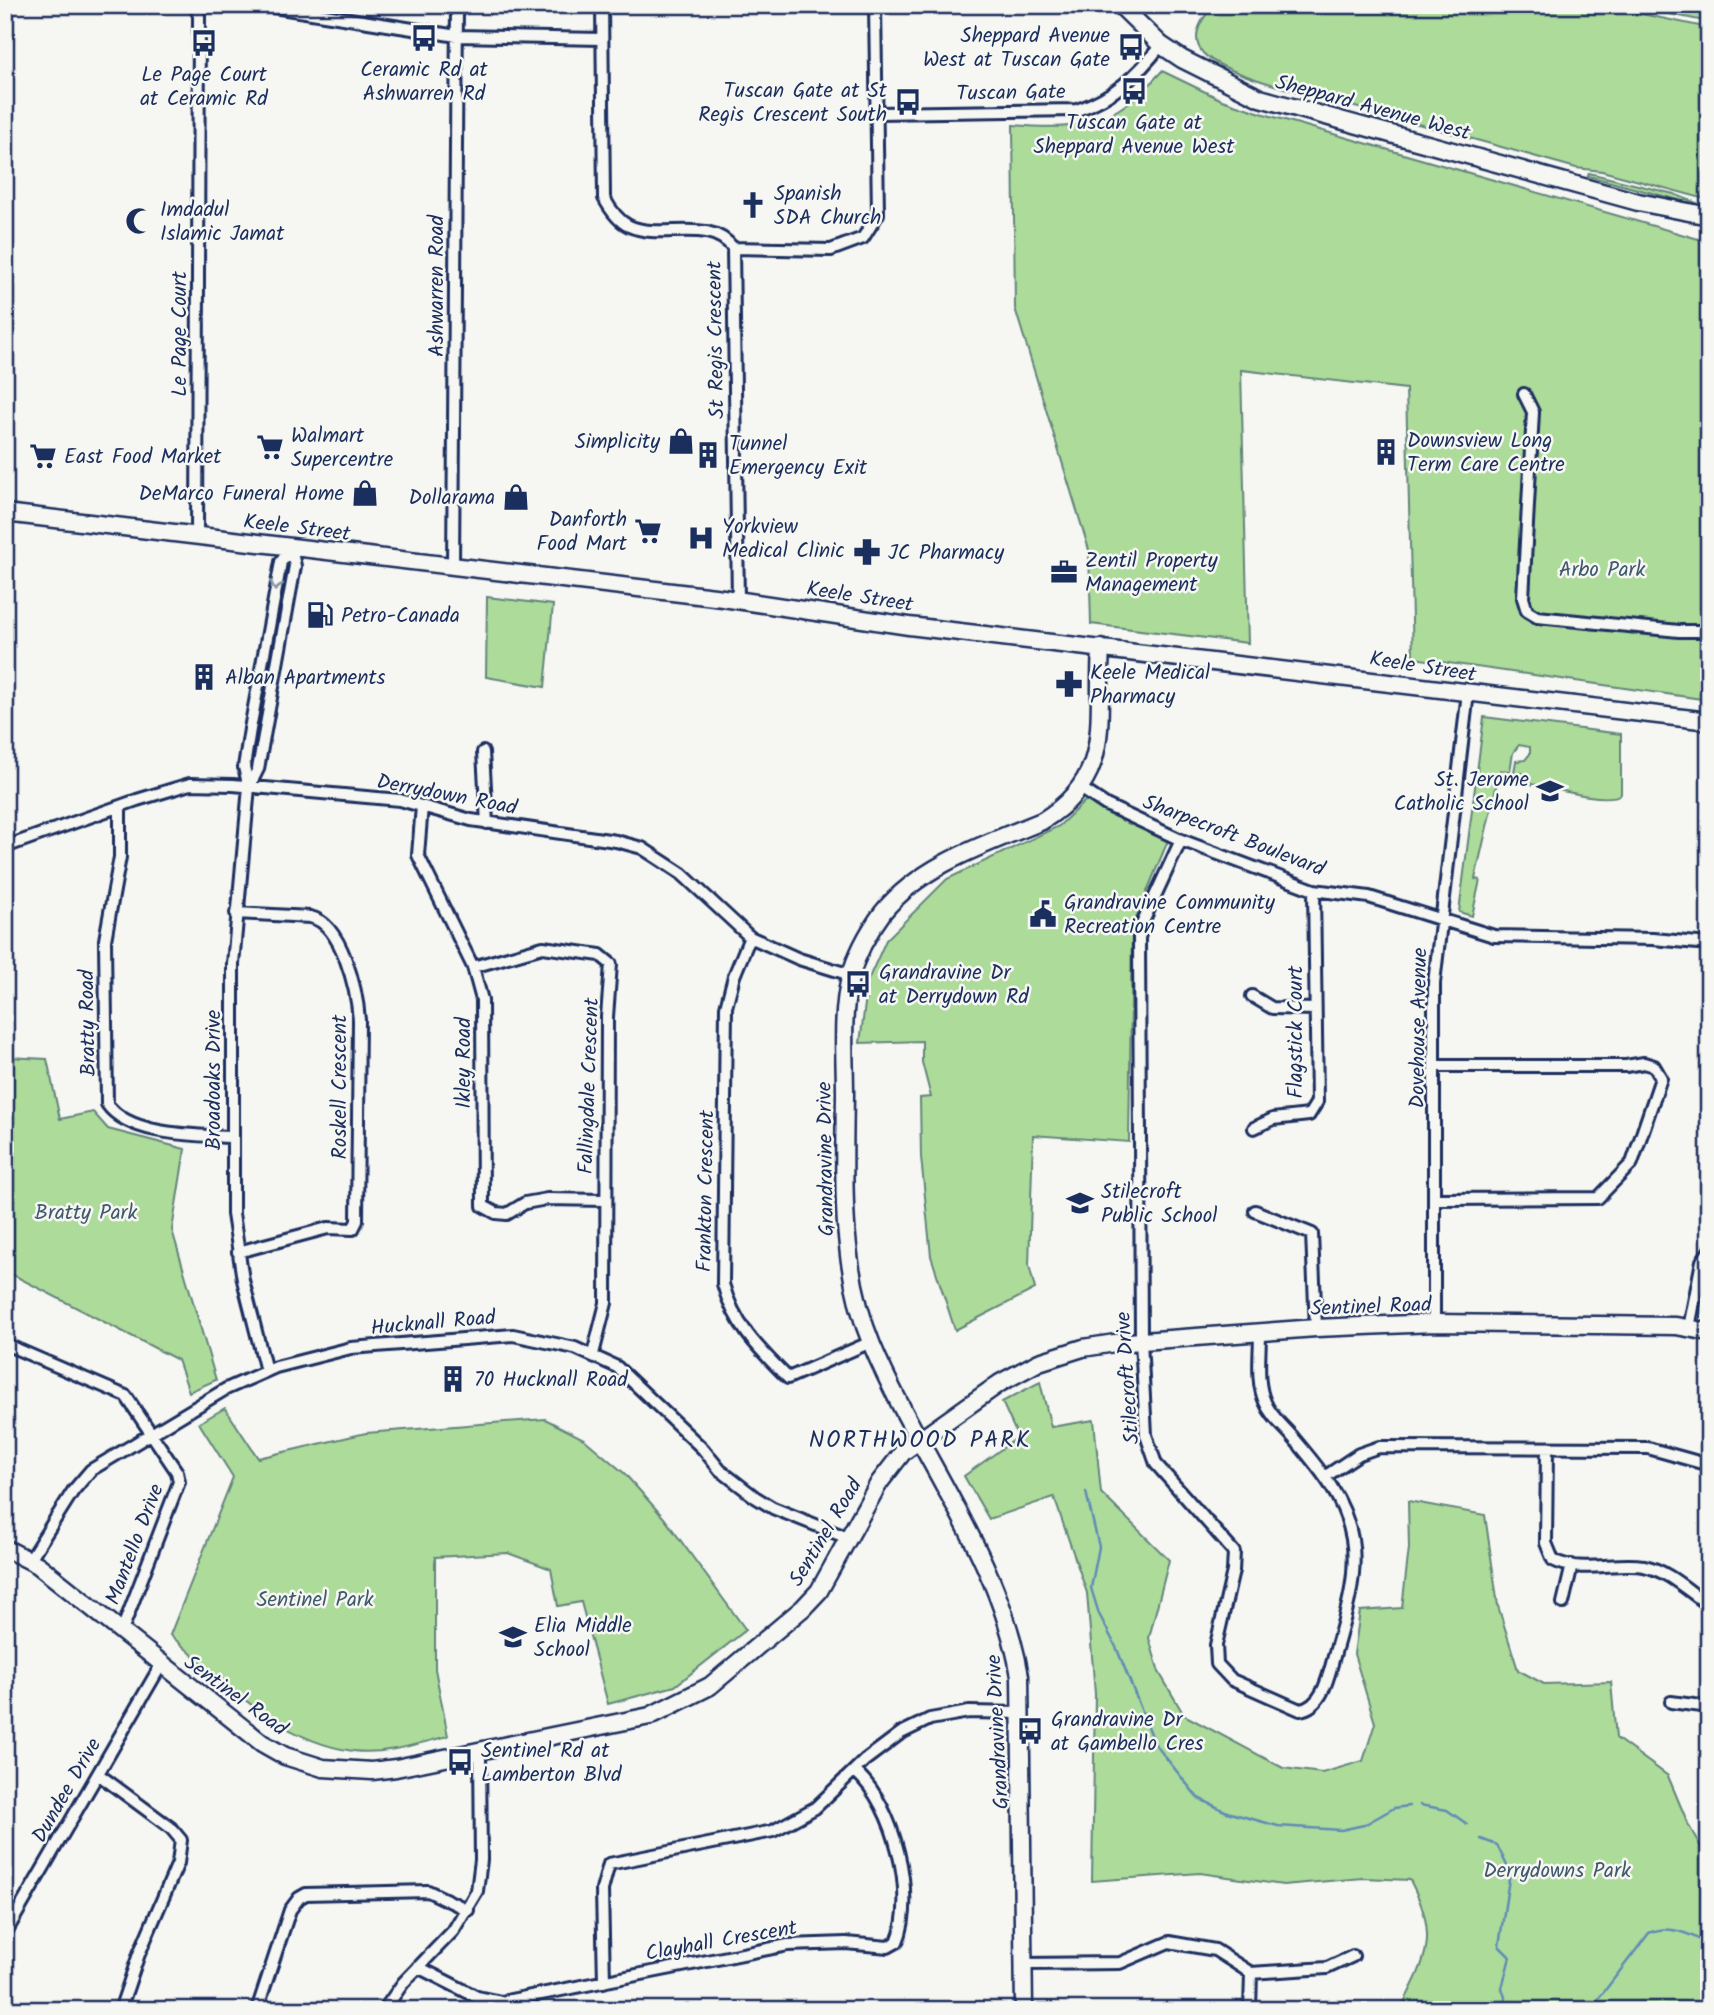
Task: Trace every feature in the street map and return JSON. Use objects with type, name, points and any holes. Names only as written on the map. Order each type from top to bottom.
[{"type":"street","name":"Le Page Court","points":[[195,5],[199,16],[197,537]]},
{"type":"street","points":[[261,5],[457,36],[602,39]]},
{"type":"street","name":"Ashwarren Road","points":[[453,568],[457,5]]},
{"type":"street","points":[[602,5],[604,198],[615,215],[628,226],[648,231],[717,235],[733,248],[831,250],[863,238],[878,214],[875,5]]},
{"type":"street","name":"Sheppard Avenue West","points":[[1120,5],[1161,45],[1223,82],[1260,99],[1638,202],[1709,226]]},
{"type":"street","name":"Tuscan Gate","points":[[878,113],[1077,110],[1101,102],[1121,89],[1161,45]]},
{"type":"street","name":"Sheppard Avenue West","points":[[1638,202],[1709,216]]},
{"type":"street","name":"St Regis Crescent","points":[[733,248],[738,600]]},
{"type":"street","points":[[1524,394],[1533,412],[1523,598],[1527,611],[1550,618],[1689,632],[1709,631]]},
{"type":"street","name":"Keele Street","points":[[5,513],[738,600],[909,626],[1709,721]]},
{"type":"street","name":"Broadoaks Drive","points":[[266,1371],[238,1252],[233,1214],[233,964],[249,787],[244,767],[281,562],[291,548]]},
{"type":"street","name":"Broadoaks Drive","points":[[249,787],[258,769],[284,629],[295,566],[291,548]]},
{"type":"street","points":[[268,627],[284,629]]},
{"type":"street","name":"Grandravine Drive","points":[[1024,2010],[1020,1676],[1004,1605],[982,1556],[871,1342],[858,1303],[844,1219],[845,1023],[851,975],[862,946],[877,921],[900,894],[927,873],[1042,821],[1082,789],[1099,749],[1101,648]]},
{"type":"street","points":[[262,665],[276,667]]},
{"type":"street","name":"Dovehouse Avenue","points":[[1434,1323],[1434,983],[1468,692]]},
{"type":"street","points":[[250,729],[264,732]]},
{"type":"street","points":[[483,752],[487,823]]},
{"type":"street","name":"Derrydown Road","points":[[7,847],[137,800],[190,785],[249,787],[400,800],[487,823],[617,841],[642,848],[682,874],[750,937],[799,959],[851,975]]},
{"type":"street","name":"Sharpecroft Boulevard","points":[[1082,789],[1106,805],[1181,840],[1314,890],[1368,897],[1506,938],[1653,939],[1709,943]]},
{"type":"street","name":"Ikley Road","points":[[422,806],[418,855],[472,967],[482,1000],[483,1206],[496,1213],[507,1214],[525,1203],[547,1199],[604,1200]]},
{"type":"street","name":"Bratty Road","points":[[120,808],[120,857],[106,940],[107,1104],[125,1122],[176,1133],[232,1137]]},
{"type":"street","points":[[5,833],[7,847]]},
{"type":"street","name":"Stilecroft Drive","points":[[1181,840],[1139,938],[1141,1340],[1146,1435],[1152,1458],[1234,1552],[1233,1571],[1216,1645],[1217,1664],[1232,1680],[1300,1710],[1311,1707],[1324,1689],[1352,1576],[1352,1537],[1341,1503],[1326,1476],[1266,1406],[1260,1386],[1260,1333]]},
{"type":"street","name":"Flagstick Court","points":[[1254,1128],[1273,1119],[1309,1115],[1317,1102],[1314,890]]},
{"type":"street","name":"Roskell Crescent","points":[[236,913],[310,917],[320,919],[329,926],[347,964],[358,998],[359,1020],[358,1220],[353,1229],[328,1228],[238,1252]]},
{"type":"street","name":"Frankton Crescent","points":[[750,937],[734,976],[726,1007],[723,1284],[730,1309],[747,1336],[788,1378],[871,1342]]},
{"type":"street","name":"Fallingdale Crescent","points":[[472,967],[543,947],[600,955],[611,964],[607,1017],[604,1200],[606,1303],[593,1354]]},
{"type":"street","points":[[1252,996],[1272,1008],[1315,1009]]},
{"type":"street","points":[[1436,1066],[1628,1066],[1644,1063],[1654,1066],[1661,1078],[1632,1163],[1598,1198],[1436,1199]]},
{"type":"street","points":[[1255,1211],[1312,1234],[1316,1328]]},
{"type":"street","points":[[1689,1328],[1702,1261],[1709,1251]]},
{"type":"street","name":"Sentinel Road","points":[[5,1548],[30,1559],[262,1743],[312,1766],[372,1771],[617,1724],[650,1716],[692,1697],[730,1670],[809,1602],[887,1471],[920,1440],[1000,1383],[1039,1362],[1083,1348],[1141,1340],[1316,1328],[1434,1323],[1689,1328],[1709,1332]]},
{"type":"street","name":"Hucknall Road","points":[[30,1559],[85,1476],[244,1379],[352,1348],[484,1336],[541,1339],[593,1354],[631,1377],[720,1470],[755,1497],[773,1508],[848,1538]]},
{"type":"street","name":"Mantello Drive","points":[[5,1344],[126,1396],[177,1472],[179,1482],[121,1633]]},
{"type":"street","points":[[1326,1476],[1359,1454],[1379,1447],[1648,1448],[1709,1465]]},
{"type":"street","points":[[1547,1449],[1546,1542],[1553,1560],[1572,1565],[1646,1567],[1662,1572],[1709,1605]]},
{"type":"street","points":[[1563,1603],[1572,1565]]},
{"type":"street","name":"Dundee Drive","points":[[5,1934],[161,1665]]},
{"type":"street","points":[[1671,1702],[1709,1707]]},
{"type":"street","points":[[604,1982],[602,1890],[609,1864],[773,1831],[814,1808],[901,1732],[930,1719],[969,1712],[1021,1713]]},
{"type":"street","points":[[384,2010],[418,1967],[453,1931],[477,1891],[481,1860],[480,1752]]},
{"type":"street","name":"Clayhall Crescent","points":[[418,1967],[492,2002],[788,1945],[846,1942],[888,1947],[897,1942],[902,1931],[902,1885],[894,1833],[886,1813],[856,1772]]},
{"type":"street","points":[[98,1774],[171,1828],[181,1840],[178,1863],[139,1954],[120,2010]]},
{"type":"street","points":[[257,2010],[290,1909],[306,1894],[428,1891],[468,1910]]},
{"type":"street","points":[[1023,1964],[1120,1963],[1162,1944],[1179,1942],[1215,1950],[1251,1973],[1327,1968],[1353,1956]]},
{"type":"street","points":[[1250,2010],[1251,1973]]},
{"type":"green space","points":[[1214,5],[1599,5],[1709,28],[1709,200],[1602,171],[1576,168],[1283,88],[1234,71],[1215,62],[1199,47],[1199,28]]},
{"type":"green space","points":[[1626,5],[1709,5],[1709,22]]},
{"type":"green space","name":"Arbo Park","points":[[1162,71],[1222,100],[1264,114],[1709,242],[1709,700],[1413,658],[1406,389],[1241,370],[1248,643],[1091,624],[1089,550],[1015,308],[1013,125],[1059,127],[1096,120],[1128,103]]},
{"type":"green space","points":[[1589,173],[1674,194],[1709,208],[1588,176]]},
{"type":"green space","points":[[487,597],[553,605],[545,687],[486,677]]},
{"type":"green space","points":[[1484,717],[1621,734],[1621,794],[1613,797],[1589,796],[1526,783],[1527,774],[1514,772],[1516,761],[1525,760],[1530,754],[1530,747],[1519,745],[1513,753],[1510,771],[1500,770],[1475,879],[1480,880],[1472,916],[1459,912]]},
{"type":"green space","points":[[1086,800],[1169,838],[1132,928],[1129,1142],[1033,1135],[1029,1265],[1035,1289],[955,1330],[931,1256],[921,1157],[920,1098],[931,1097],[922,1062],[922,1041],[860,1043],[868,980],[886,940],[947,879],[1059,826]]},
{"type":"green space","name":"Bratty Park","points":[[7,1057],[47,1059],[60,1119],[93,1112],[108,1129],[185,1149],[172,1230],[216,1380],[189,1392],[178,1360],[11,1274],[5,1268]]},
{"type":"green space","name":"Derrydowns Park","points":[[1040,1382],[1051,1427],[1094,1420],[1101,1493],[1169,1560],[1149,1638],[1159,1672],[1184,1715],[1283,1768],[1322,1773],[1363,1761],[1375,1723],[1354,1654],[1360,1611],[1402,1608],[1409,1548],[1408,1501],[1485,1515],[1498,1606],[1518,1670],[1544,1684],[1611,1682],[1616,1738],[1668,1776],[1689,1826],[1709,1861],[1709,2010],[1400,2010],[1417,1975],[1426,1946],[1425,1916],[1410,1880],[1363,1878],[1283,1885],[1200,1873],[1092,1881],[1095,1694],[1087,1593],[1054,1497],[989,1519],[964,1476],[1018,1437],[1002,1402]]},
{"type":"green space","name":"Sentinel Park","points":[[225,1408],[258,1458],[366,1433],[545,1419],[584,1439],[624,1473],[664,1518],[746,1630],[675,1686],[608,1704],[581,1602],[558,1606],[551,1569],[508,1553],[435,1557],[435,1669],[448,1736],[400,1748],[365,1752],[326,1745],[300,1735],[254,1707],[170,1635],[233,1477],[199,1423]]},
{"type":"waterway","points":[[1086,1492],[1099,1547],[1091,1588],[1099,1614],[1117,1649],[1155,1744],[1198,1798],[1227,1812],[1278,1826],[1341,1830],[1364,1825],[1394,1808],[1409,1806]]},
{"type":"waterway","points":[[1420,1805],[1447,1810],[1467,1824]]},
{"type":"waterway","points":[[1481,1839],[1497,1845],[1510,1872],[1499,1946],[1510,1957],[1502,1988],[1509,2010]]},
{"type":"waterway","points":[[1590,2010],[1649,1933],[1672,1930],[1709,1945]]},
{"type":"place","name":"Ceramic Rd at Ashwarren Rd","points":[[424,38]]},
{"type":"place","name":"Le Page Court at Ceramic Rd","points":[[204,43]]},
{"type":"place","name":"Sheppard Avenue West at Tuscan Gate","points":[[1131,47]]},
{"type":"place","name":"Tuscan Gate at Sheppard Avenue West","points":[[1134,91]]},
{"type":"place","name":"Tuscan Gate at St Regis Crescent South","points":[[908,102]]},
{"type":"place","name":"Spanish SDA Church","points":[[753,205]]},
{"type":"place","name":"Imdadul Islamic Jamat","points":[[139,221]]},
{"type":"place","name":"Simplicity","points":[[681,441]]},
{"type":"place","name":"Walmart Supercentre","points":[[270,447]]},
{"type":"place","name":"Downsview Long Term Care Centre","points":[[1386,452]]},
{"type":"place","name":"Tunnel Emergency Exit","points":[[708,455]]},
{"type":"place","name":"East Food Market","points":[[43,456]]},
{"type":"place","name":"DeMarco Funeral Home","points":[[365,493]]},
{"type":"place","name":"Dollarama","points":[[516,497]]},
{"type":"place","name":"Danforth Food Mart","points":[[648,531]]},
{"type":"place","name":"Yorkview Medical Clinic","points":[[701,538]]},
{"type":"place","name":"JC Pharmacy","points":[[867,552]]},
{"type":"place","name":"Zentil Property Management","points":[[1064,572]]},
{"type":"place","name":"Petro-Canada","points":[[320,615]]},
{"type":"place","name":"Alban Apartments","points":[[204,677]]},
{"type":"place","name":"Keele Medical Pharmacy","points":[[1069,684]]},
{"type":"place","name":"St. Jerome Catholic School","points":[[1550,791]]},
{"type":"place","name":"Grandravine Community Recreation Centre","points":[[1043,914]]},
{"type":"place","name":"Grandravine Dr at Derrydown Rd","points":[[858,984]]},
{"type":"place","name":"Stilecroft Public School","points":[[1080,1203]]},
{"type":"place","name":"70 Hucknall Road","points":[[453,1379]]},
{"type":"place","name":"Elia Middle School","points":[[513,1637]]},
{"type":"place","name":"Grandravine Dr at Gambello Cres","points":[[1030,1731]]},
{"type":"place","name":"Sentinel Rd at Lamberton Blvd","points":[[460,1762]]},
{"type":"district","name":"NORTHWOOD PARK","points":[[920,1439]]}]
